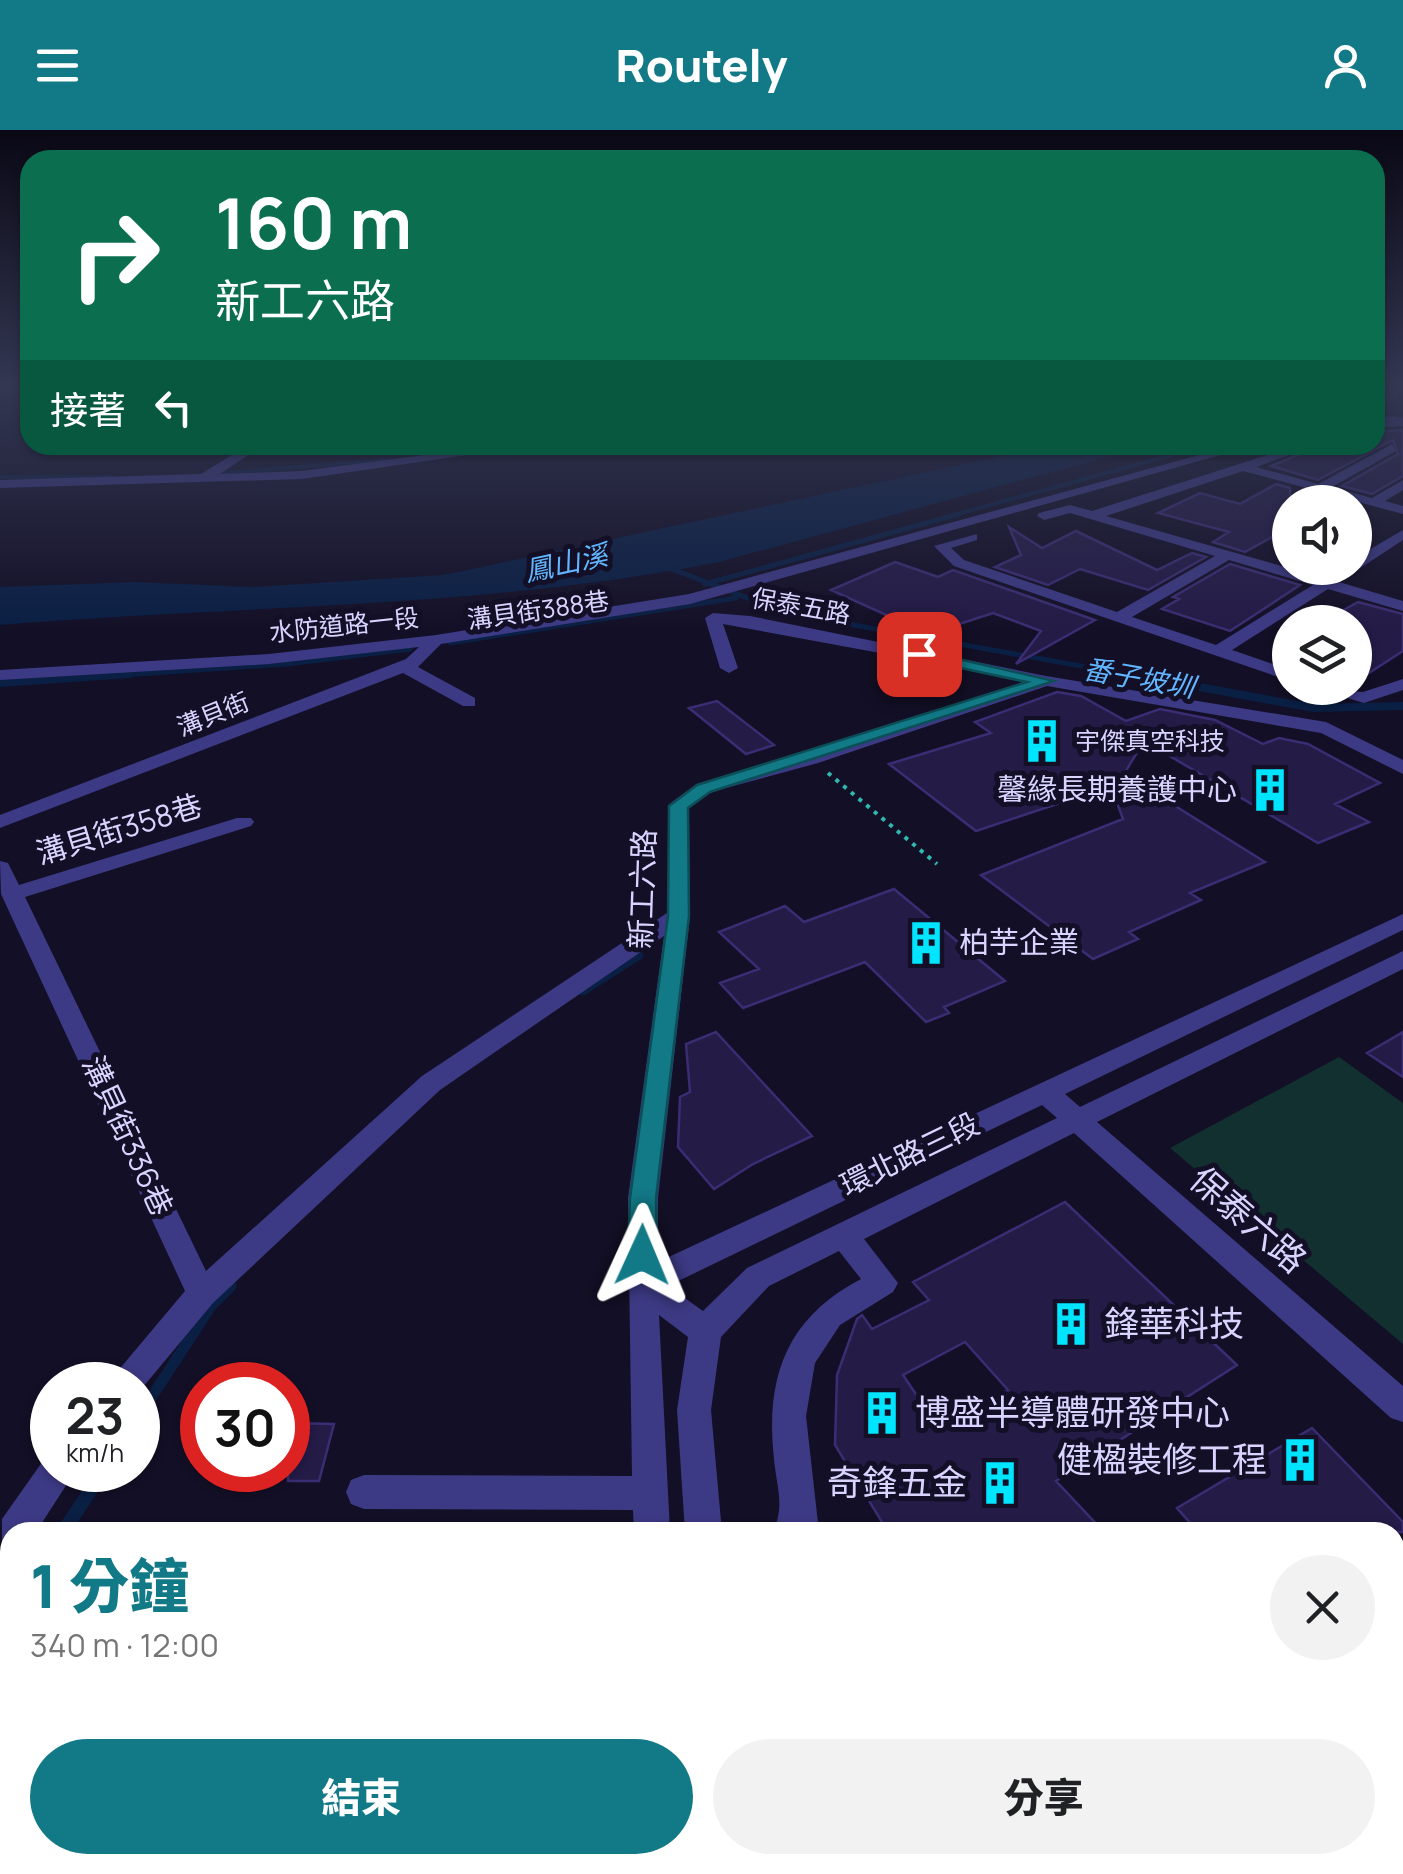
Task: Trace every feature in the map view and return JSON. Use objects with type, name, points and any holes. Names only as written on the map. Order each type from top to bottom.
[{"type":"street","points":[[202,479],[218,469]]},
{"type":"street","points":[[0,484],[202,479],[346,469]]},
{"type":"street","name":"水防道路一段","points":[[0,676],[431,646],[690,599],[1161,469]]},
{"type":"street","points":[[1092,516],[1237,469]]},
{"type":"street","points":[[1246,469],[1308,485]]},
{"type":"street","points":[[1326,485],[1357,469]]},
{"type":"street","points":[[1375,502],[1403,484]]},
{"type":"street","points":[[1372,501],[1403,510]]},
{"type":"street","points":[[1272,568],[1070,509],[941,546],[959,562],[1272,670]]},
{"type":"street","points":[[1372,554],[1403,534]]},
{"type":"street","points":[[1120,617],[1228,555]]},
{"type":"street","points":[[1218,651],[1324,585]]},
{"type":"street","points":[[1330,585],[1403,606]]},
{"type":"street","name":"保泰五路","points":[[729,668],[714,618],[750,621],[1046,681],[1326,728],[1403,768]]},
{"type":"street","name":"溝貝街388巷","points":[[431,646],[658,620]]},
{"type":"street","name":"溝貝街","points":[[0,822],[404,666],[431,646]]},
{"type":"street","points":[[902,678],[919,654]]},
{"type":"street","points":[[404,666],[469,702]]},
{"type":"street","name":"新工六路","points":[[642,1284],[643,1198],[678,916],[678,806],[704,788],[810,758],[1046,681]]},
{"type":"street","points":[[1372,695],[1403,684]]},
{"type":"street","name":"溝貝街358巷","points":[[12,894],[244,822]]},
{"type":"street","name":"溝貝街336巷","points":[[0,868],[202,1294]]},
{"type":"street","points":[[143,1362],[202,1294],[431,1082],[678,916]]},
{"type":"street","name":"環北路三段","points":[[642,1284],[1403,921]]},
{"type":"street","name":"環北路三段","points":[[706,1331],[758,1277],[1403,959]]},
{"type":"street","name":"保泰六路","points":[[1044,1090],[1403,1408]]},
{"type":"street","points":[[802,1522],[786,1433],[790,1386],[805,1348],[830,1314],[882,1284],[844,1236]]},
{"type":"street","points":[[642,1284],[706,1331],[694,1410],[703,1522]]},
{"type":"street","points":[[642,1284],[652,1522]]},
{"type":"street","points":[[22,1522],[43,1492]]},
{"type":"street","points":[[364,1492],[651,1493]]},
{"type":"path","points":[[810,758],[937,864]]},
{"type":"green space","points":[[1339,1057],[1403,1103],[1403,1344],[1170,1148]]},
{"type":"water","name":"鳳山溪","points":[[939,469],[1062,469],[719,562],[630,577],[360,604],[0,625],[0,587],[135,582],[252,587],[444,575]]},
{"type":"building","points":[[1282,469],[1338,469],[1318,480]]},
{"type":"building","points":[[1371,469],[1403,469],[1403,476],[1372,494],[1372,485],[1344,485]]},
{"type":"building","points":[[1272,486],[1272,537],[1245,552],[1213,542],[1229,532],[1158,513],[1200,493],[1240,504]]},
{"type":"building","points":[[1009,527],[1042,548],[1076,531],[1157,570],[1192,553],[1206,557],[1148,590],[1080,569],[1048,585],[995,567],[1021,555]]},
{"type":"building","points":[[895,562],[938,577],[953,570],[1095,620],[1016,664],[1041,631],[993,613],[938,631],[904,617],[897,620],[831,590]]},
{"type":"building","points":[[1230,564],[1272,577],[1272,585],[1300,585],[1230,631],[1162,609],[1179,599],[1173,597]]},
{"type":"building","points":[[1372,606],[1403,614],[1403,651],[1372,671]]},
{"type":"building","points":[[1057,692],[1081,696],[1126,721],[1160,709],[1215,720],[1263,744],[1279,738],[1308,744],[1380,783],[1335,804],[1369,822],[1318,843],[1144,741],[1124,774],[1265,862],[1190,893],[1201,900],[1129,932],[1138,939],[1093,959],[981,875],[1123,819],[1111,786],[976,831],[889,764],[991,733],[975,722]]},
{"type":"building","points":[[717,701],[774,745],[746,754],[689,708]]},
{"type":"building","points":[[894,889],[1005,981],[944,1007],[949,1013],[926,1022],[865,962],[743,1008],[720,983],[759,969],[719,932],[785,906],[804,922]]},
{"type":"building","points":[[716,1032],[812,1136],[753,1164],[714,1189],[678,1147],[680,1097],[690,1092],[686,1044]]},
{"type":"building","points":[[1403,1032],[1403,1077],[1367,1053]]},
{"type":"building","points":[[1065,1202],[1237,1365],[1056,1481],[1095,1522],[882,1522],[835,1445],[837,1375],[857,1319],[862,1315],[872,1329],[929,1300],[913,1282]],"holes":[[[965,1342],[1008,1390],[936,1424],[903,1375]]]},
{"type":"building","points":[[310,1423],[334,1424],[319,1481],[310,1481]]},
{"type":"building","name":"健楹裝修工程","points":[[1312,1428],[1403,1522],[1189,1522],[1177,1508]]},
{"type":"waterway","points":[[223,473],[269,469]]},
{"type":"waterway","points":[[950,516],[1119,469]]},
{"type":"waterway","points":[[0,477],[112,477]]},
{"type":"waterway","points":[[709,583],[959,514]]},
{"type":"waterway","points":[[664,566],[709,583]]},
{"type":"waterway","name":"番子坡圳","points":[[709,583],[787,613],[1142,677]]},
{"type":"waterway","points":[[450,643],[736,598]]},
{"type":"waterway","points":[[92,677],[287,664],[410,649]]},
{"type":"waterway","points":[[0,683],[130,674]]},
{"type":"waterway","name":"番子坡圳","points":[[1128,674],[1314,708],[1403,706]]},
{"type":"waterway","points":[[583,991],[639,955]]},
{"type":"waterway","points":[[160,1384],[211,1306],[231,1286]]},
{"type":"waterway","points":[[70,1522],[89,1492]]},
{"type":"place","name":"宇傑真空科技","points":[[1042,741]]},
{"type":"place","name":"馨緣長期養護中心","points":[[1270,790]]},
{"type":"place","name":"柏芋企業","points":[[926,943]]},
{"type":"place","name":"鋒華科技","points":[[1071,1324]]},
{"type":"place","name":"博盛半導體研發中心","points":[[882,1413]]},
{"type":"place","name":"健楹裝修工程","points":[[1300,1460]]},
{"type":"place","name":"奇鋒五金","points":[[1000,1483]]},
{"type":"route","points":[[642,1255],[643,1198],[678,916],[678,806],[704,788],[810,758],[1046,681],[919,654]]}]
